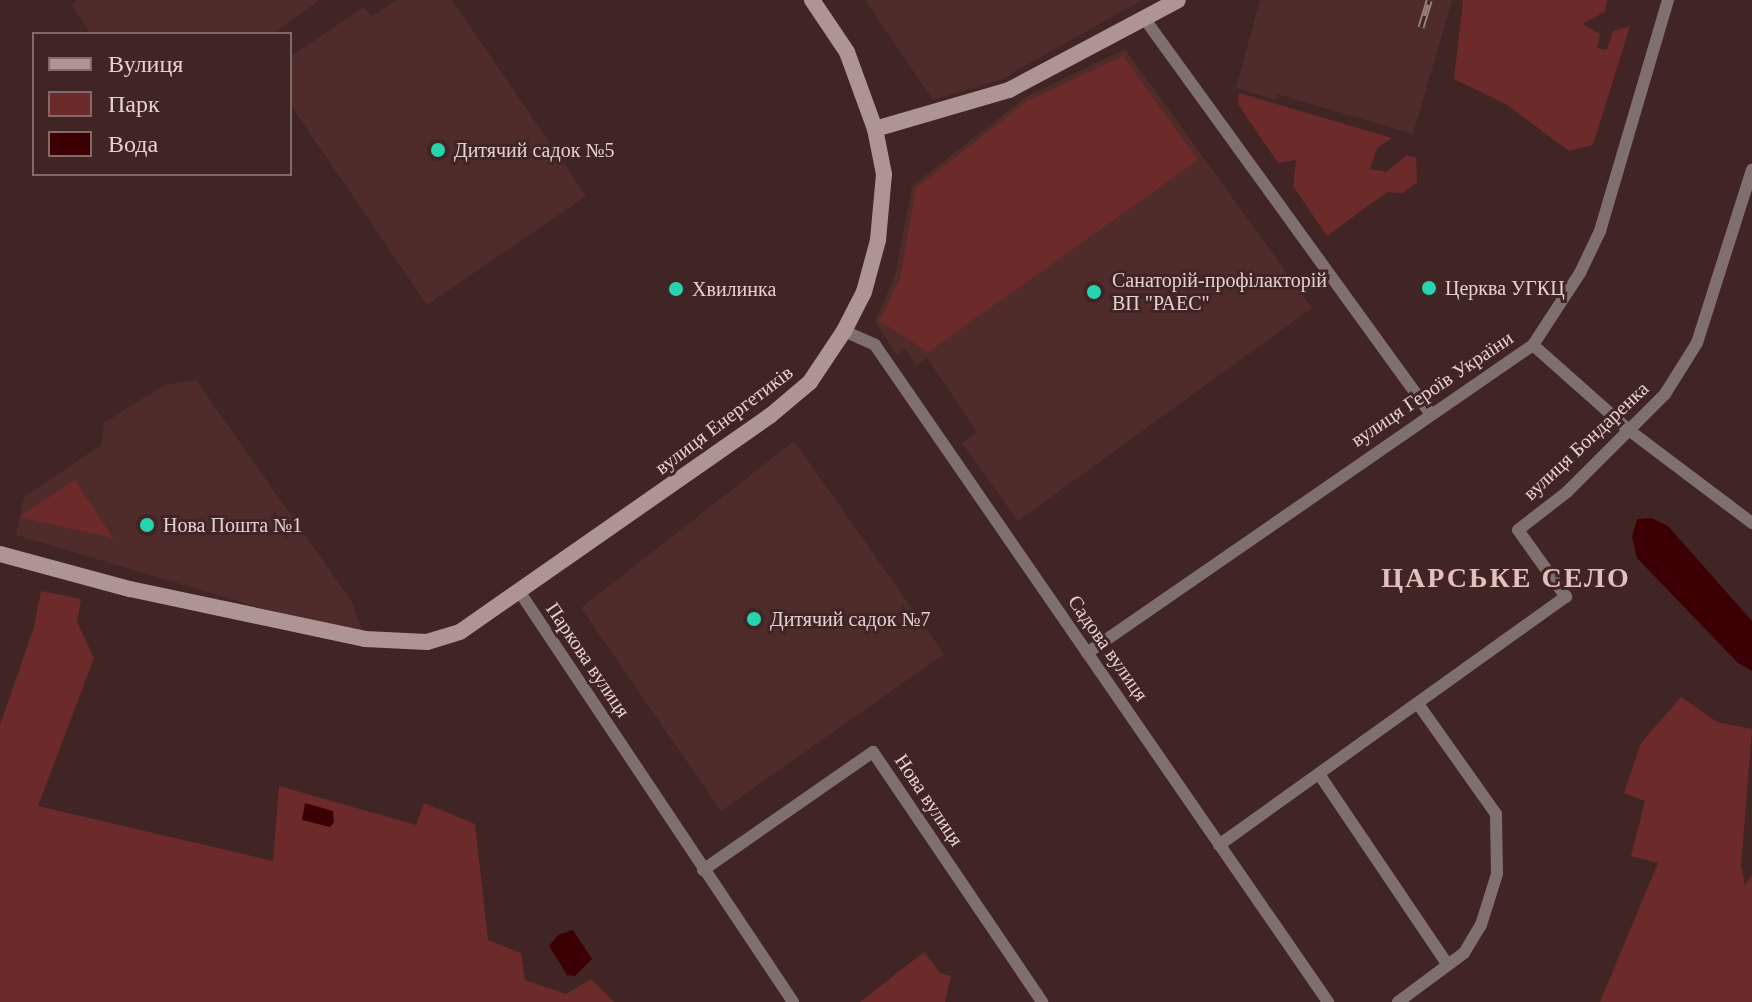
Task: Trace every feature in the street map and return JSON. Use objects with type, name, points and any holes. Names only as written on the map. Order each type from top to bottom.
[{"type":"street","name":"вулиця Енергетиків","points":[[519,591],[771,415],[810,382],[844,331],[864,292],[878,240],[884,174],[875,129],[847,52],[812,0]]},
{"type":"street","points":[[875,129],[1009,90],[1178,0]]},
{"type":"street","name":"вулиця Героїв України","points":[[1087,653],[1430,413],[1533,345],[1580,273],[1600,231],[1668,0]]},
{"type":"street","points":[[1144,18],[1430,413]]},
{"type":"street","name":"вулиця Бондаренка","points":[[1219,845],[1566,597],[1518,530],[1630,431],[1665,394],[1697,343],[1752,170]]},
{"type":"street","name":"Садова вулиця","points":[[844,331],[875,345],[1328,1002]]},
{"type":"street","points":[[1533,345],[1630,431],[1752,523]]},
{"type":"street","name":"Паркова вулиця","points":[[0,554],[130,589],[392,641],[427,642],[460,632],[519,591],[793,1002]]},
{"type":"street","points":[[1398,1002],[1464,953],[1485,912],[1497,874],[1496,814],[1418,704]]},
{"type":"street","name":"Нова вулиця","points":[[703,870],[873,752],[1042,1002]]},
{"type":"street","points":[[1319,774],[1448,965]]},
{"type":"shaded area","points":[[77,0],[320,0],[275,32],[90,32],[71,4]]},
{"type":"shaded area","name":"Дитячий садок №5","points":[[396,0],[452,0],[586,196],[427,305],[292,107],[292,56],[364,7],[371,17]]},
{"type":"shaded area","points":[[865,0],[1142,0],[1000,80],[933,100]]},
{"type":"shaded area","points":[[1260,0],[1452,0],[1413,134],[1277,94],[1275,100],[1236,88]]},
{"type":"shaded area","name":"Санаторій-профілакторій ВП \"РАЕС\"","points":[[1125,49],[1312,308],[1018,521],[962,443],[977,432],[927,358],[917,365],[905,349],[897,355],[875,322],[895,276],[912,186],[1026,97]]},
{"type":"shaded area","points":[[196,380],[352,602],[365,639],[16,535],[24,497],[101,445],[104,423],[164,385]]},
{"type":"shaded area","name":"Дитячий садок №7","points":[[794,441],[944,654],[721,811],[581,608]]},
{"type":"green space","points":[[1463,0],[1607,0],[1605,12],[1582,24],[1600,34],[1597,48],[1607,50],[1613,31],[1630,26],[1593,145],[1569,151],[1506,104],[1454,79]]},
{"type":"green space","points":[[1123,56],[1198,160],[928,352],[880,321],[900,278],[916,188],[1026,102]]},
{"type":"green space","points":[[1239,93],[1392,138],[1377,148],[1370,169],[1386,172],[1407,155],[1416,158],[1417,182],[1403,193],[1387,192],[1327,236],[1293,186],[1296,160],[1278,163],[1238,104]]},
{"type":"green space","points":[[75,480],[113,538],[19,517]]},
{"type":"green space","points":[[41,591],[81,599],[77,622],[94,658],[38,806],[273,861],[279,786],[416,825],[424,803],[475,824],[488,940],[521,953],[525,980],[566,994],[591,979],[614,1002],[0,1002],[0,725],[34,627]]},
{"type":"green space","points":[[1681,697],[1717,722],[1752,729],[1741,866],[1745,885],[1752,875],[1752,1002],[1600,1002],[1658,863],[1631,856],[1645,801],[1624,793],[1641,743]]},
{"type":"green space","points":[[924,952],[940,973],[951,976],[945,1002],[860,1002]]},
{"type":"water","points":[[1651,518],[1668,526],[1752,621],[1752,671],[1738,663],[1637,558],[1632,537],[1637,519]]},
{"type":"water","points":[[305,803],[333,811],[334,822],[330,827],[302,820]]},
{"type":"water","points":[[573,930],[592,959],[575,976],[567,975],[549,946],[558,935]]},
{"type":"railway","points":[[1421,27],[1429,0]]},
{"type":"place","name":"Дитячий садок №5","points":[[438,150]]},
{"type":"place","name":"Церква УГКЦ","points":[[1429,288]]},
{"type":"place","name":"Хвилинка","points":[[676,289]]},
{"type":"place","name":"Санаторій-профілакторій ВП \"РАЕС\"","points":[[1094,292]]},
{"type":"place","name":"Нова Пошта №1","points":[[147,525]]},
{"type":"place","name":"Дитячий садок №7","points":[[754,619]]},
{"type":"district","name":"ЦАРСЬКЕ СЕЛО","points":[[1506,578]]}]
